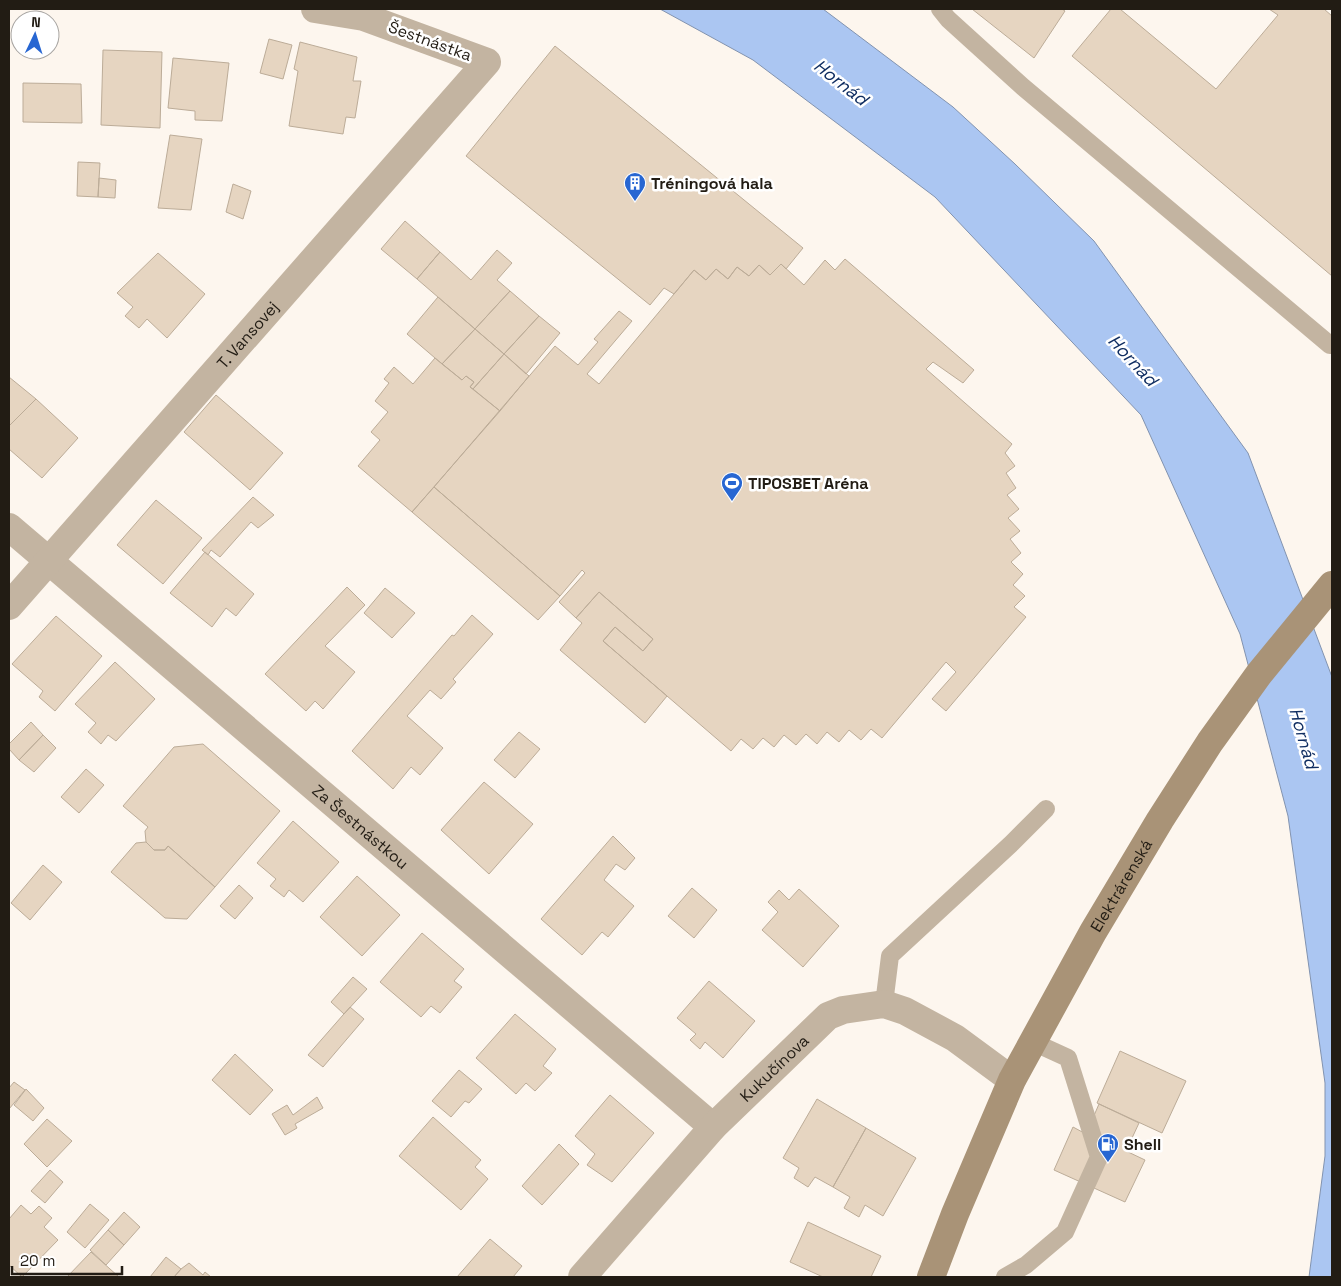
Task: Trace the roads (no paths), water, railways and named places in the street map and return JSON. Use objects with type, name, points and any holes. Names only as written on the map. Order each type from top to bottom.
[{"type":"main road","name":"Elektrárenská","points":[[931,1277],[955,1214],[1012,1080],[1093,932],[1160,820],[1210,742],[1258,674],[1332,585]]},
{"type":"street","name":"Šestnástka","points":[[315,9],[364,17],[487,62]]},
{"type":"street","name":"T. Vansovej","points":[[9,606],[487,62]]},
{"type":"street","name":"Za Šestnástkou","points":[[9,527],[713,1127]]},
{"type":"street","name":"Kukučínova","points":[[582,1277],[713,1127],[828,1016],[843,1010],[884,1004],[905,1011],[955,1038],[1012,1080]]},
{"type":"lane","points":[[940,9],[948,19],[1024,87],[1330,345]]},
{"type":"lane","points":[[884,1004],[890,956],[1046,809]]},
{"type":"lane","points":[[1005,1277],[1026,1265],[1064,1232],[1099,1157],[1068,1058],[1033,1042]]},
{"type":"water","name":"Hornád","points":[[660,9],[823,9],[953,107],[1094,241],[1248,453],[1332,677],[1332,1277],[1309,1277],[1325,1156],[1325,1083],[1288,816],[1240,634],[1141,415],[935,197],[753,60]]},
{"type":"place","name":"Tréningová hala","points":[[635,202]]},
{"type":"place","name":"TIPOSBET Aréna","points":[[732,502]]},
{"type":"place","name":"Shell","points":[[1108,1163]]}]
